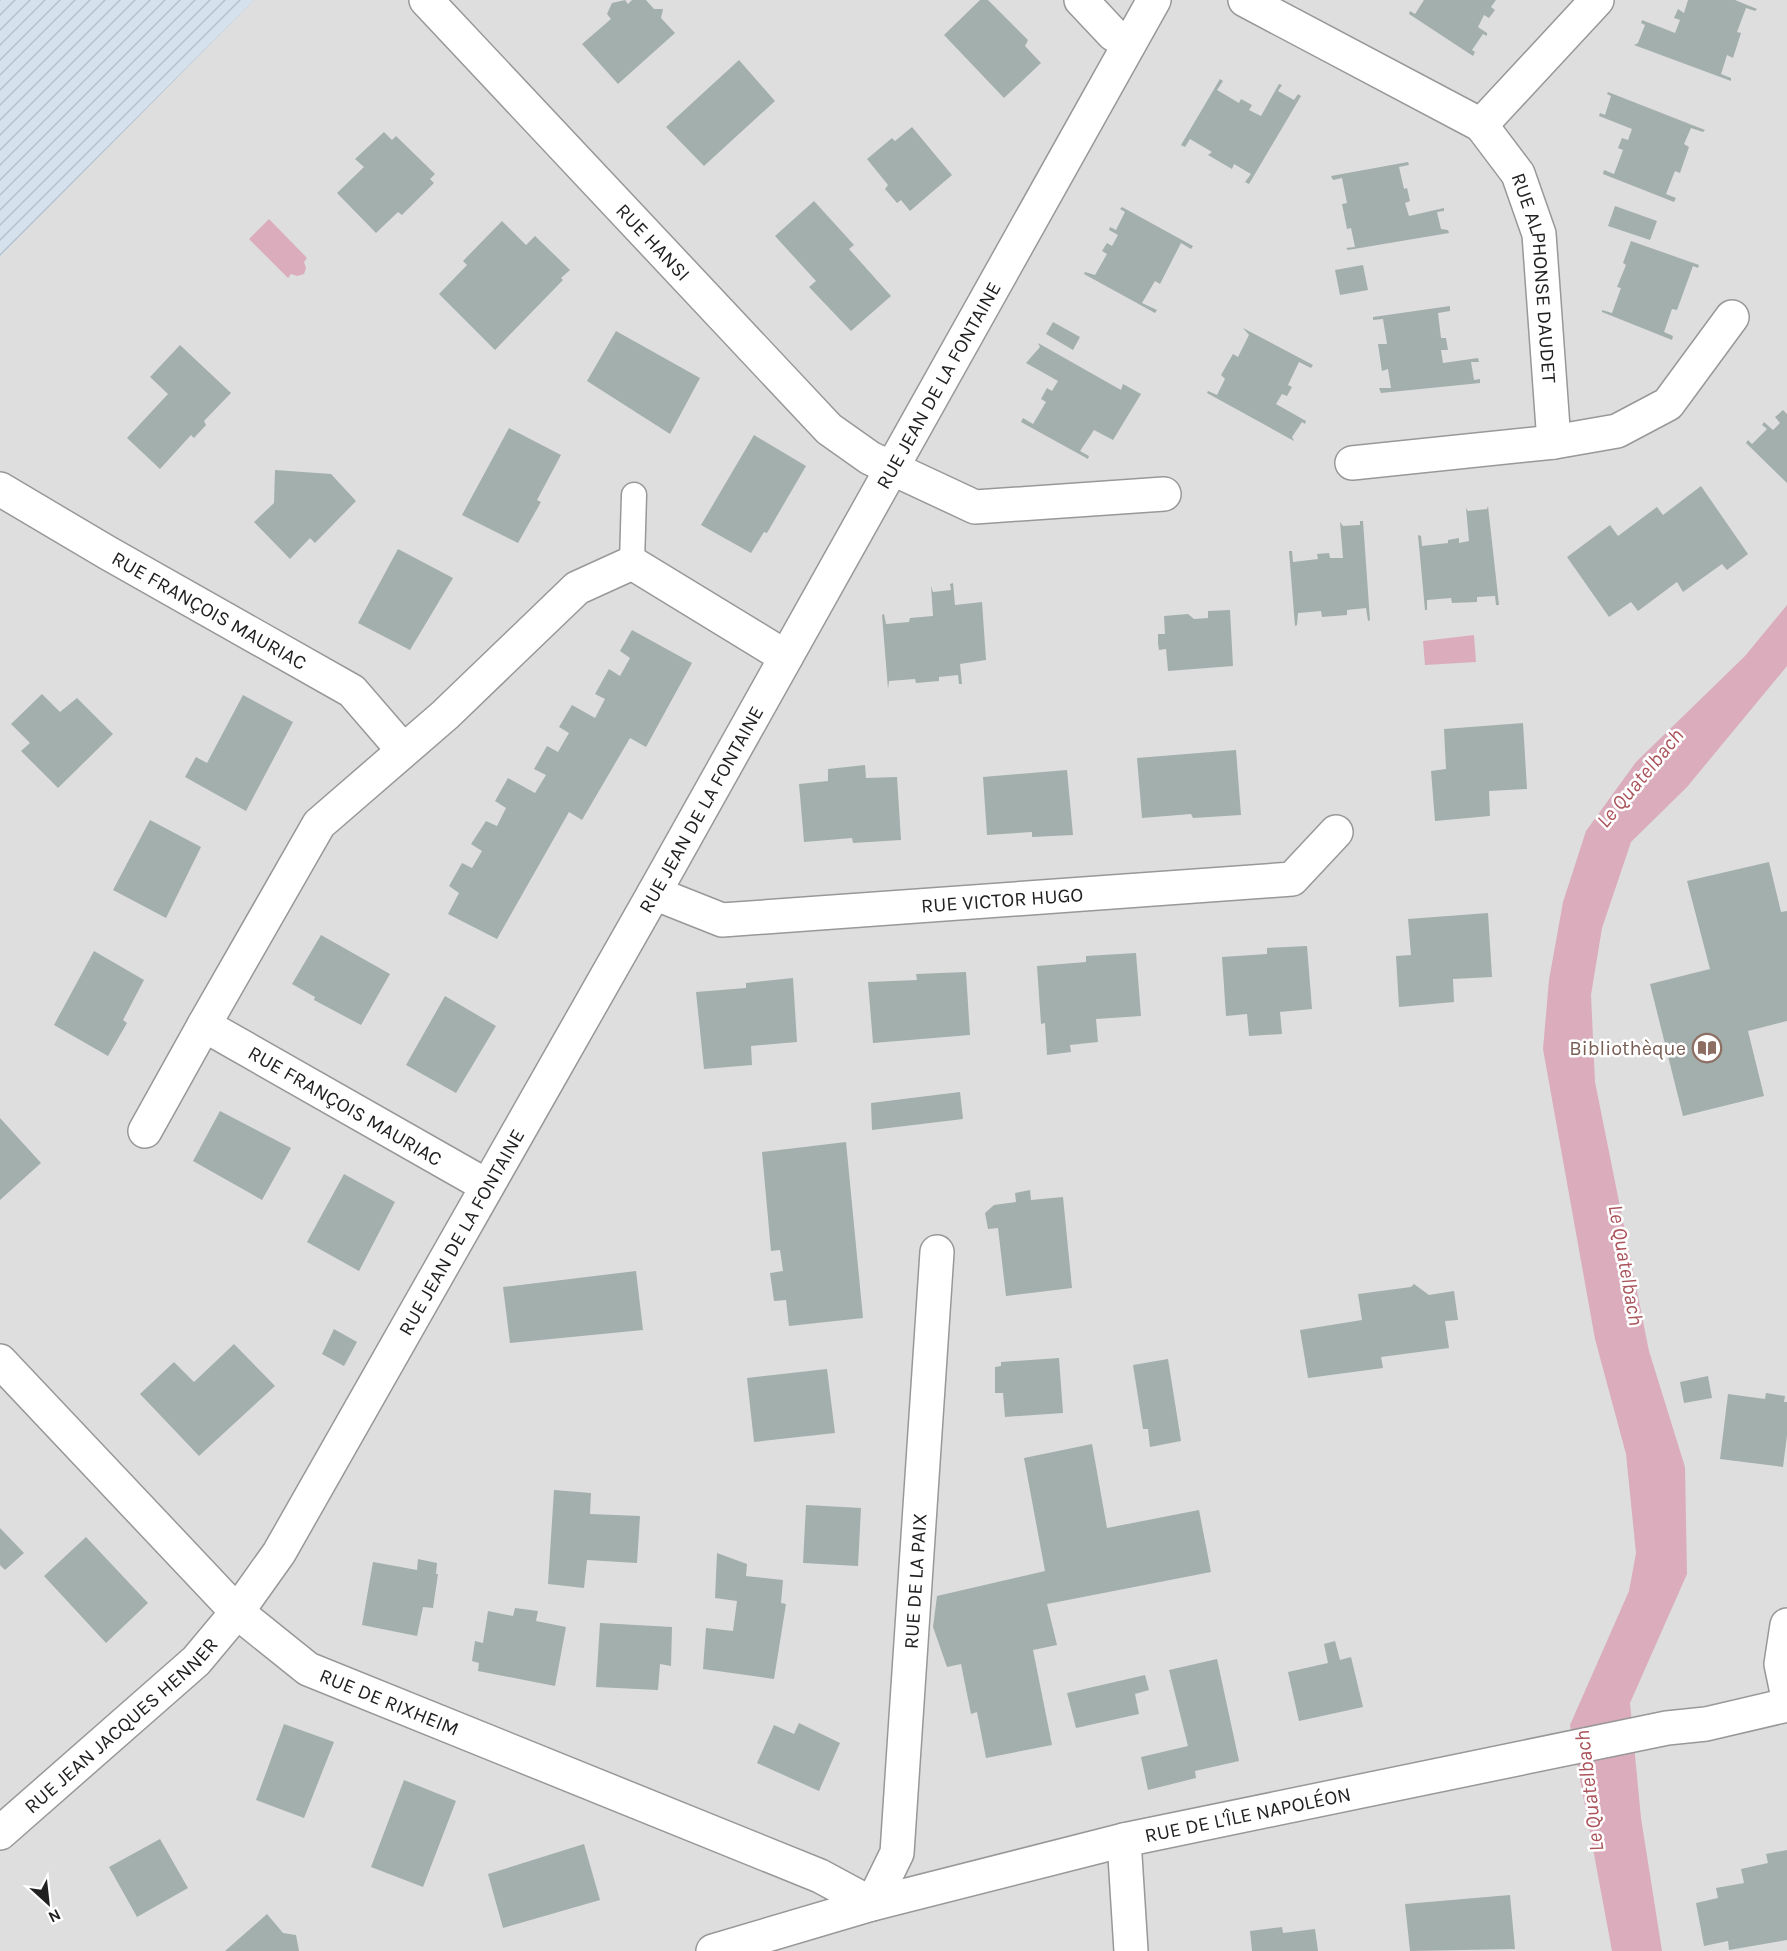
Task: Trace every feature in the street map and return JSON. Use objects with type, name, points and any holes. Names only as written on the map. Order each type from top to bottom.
[{"type":"street","name":"RUE HANSI","points":[[426,0],[829,429],[870,458],[892,468]]},
{"type":"street","points":[[1081,0],[1113,34],[1129,44]]},
{"type":"street","name":"RUE JEAN DE LA FONTAINE","points":[[237,1612],[279,1553],[654,893],[1154,0]]},
{"type":"street","name":"RUE ALPHONSE DAUDET","points":[[1245,0],[1481,124],[1518,174],[1539,234],[1554,442]]},
{"type":"street","points":[[1481,124],[1597,0]]},
{"type":"street","points":[[1352,463],[1554,442],[1617,430],[1668,404],[1732,317]]},
{"type":"street","points":[[892,468],[975,507],[1164,494]]},
{"type":"street","name":"RUE FRANÇOIS MAURIAC","points":[[0,489],[352,691],[403,750]]},
{"type":"street","points":[[145,1131],[320,824],[445,715],[577,588],[632,563],[786,657]]},
{"type":"street","name":"RUE VICTOR HUGO","points":[[654,893],[722,920],[1292,879],[1336,832]]},
{"type":"street","name":"RUE FRANÇOIS MAURIAC","points":[[204,1025],[487,1186]]},
{"type":"street","name":"RUE DE LA PAIX","points":[[872,1904],[897,1852],[937,1252]]},
{"type":"street","name":"RUE DE RIXHEIM","points":[[0,1361],[237,1612],[308,1669],[820,1876],[872,1904]]},
{"type":"street","name":"RUE JEAN JACQUES HENNER","points":[[0,1833],[196,1661],[237,1612]]},
{"type":"street","points":[[1787,1625],[1781,1664],[1787,1694]]},
{"type":"street","name":"RUE DE L'ÎLE NAPOLÉON","points":[[713,1951],[872,1904],[1124,1840],[1666,1728],[1706,1724],[1787,1705]]},
{"type":"street","points":[[1124,1840],[1131,1951]]},
{"type":"lane","points":[[632,563],[634,495]]},
{"type":"shaded area","points":[[0,0],[254,0],[0,257]]},
{"type":"shaded area","points":[[254,0],[1787,0],[1787,1951],[0,1951],[0,257]]},
{"type":"water","points":[[269,219],[307,258],[304,262],[306,268],[304,274],[297,276],[291,274],[288,278],[249,239]]},
{"type":"water","name":"Le Quatelbach","points":[[1787,605],[1787,666],[1687,787],[1631,842],[1602,928],[1591,995],[1595,1082],[1649,1351],[1685,1467],[1687,1574],[1630,1703],[1641,1818],[1662,1951],[1612,1951],[1570,1725],[1629,1591],[1636,1553],[1626,1454],[1595,1339],[1543,1049],[1549,980],[1563,902],[1586,831],[1636,762],[1745,656]]},
{"type":"water","points":[[1474,635],[1476,662],[1425,665],[1423,641]]},
{"type":"building","points":[[625,0],[628,4],[632,0],[646,0],[654,9],[663,9],[661,18],[675,33],[618,84],[582,44],[611,19],[607,14],[612,3]]},
{"type":"building","points":[[980,0],[988,0],[1028,40],[1025,46],[1041,63],[1004,98],[944,35]]},
{"type":"building","points":[[1424,0],[1496,0],[1491,7],[1495,10],[1489,18],[1484,15],[1478,27],[1487,33],[1487,36],[1483,34],[1472,50],[1475,52],[1473,56],[1409,14],[1410,11],[1415,14]]},
{"type":"building","points":[[1688,0],[1735,0],[1757,9],[1755,11],[1746,8],[1737,32],[1741,33],[1733,58],[1727,55],[1721,74],[1731,78],[1731,81],[1634,45],[1638,43],[1645,25],[1641,23],[1642,20],[1675,33],[1680,20],[1674,18],[1678,9],[1684,13]]},
{"type":"building","points":[[739,60],[775,101],[704,166],[666,127]]},
{"type":"building","points":[[1220,79],[1223,81],[1217,90],[1239,103],[1241,99],[1252,105],[1249,110],[1261,116],[1279,84],[1282,85],[1278,91],[1294,100],[1298,94],[1301,96],[1249,184],[1245,182],[1251,174],[1234,164],[1232,169],[1208,155],[1212,152],[1190,139],[1185,147],[1181,145]]},
{"type":"building","points":[[1608,92],[1705,130],[1703,132],[1691,128],[1684,144],[1689,147],[1680,173],[1675,171],[1666,194],[1676,198],[1674,202],[1603,174],[1604,170],[1614,174],[1623,150],[1618,148],[1622,138],[1628,140],[1632,129],[1599,116],[1600,113],[1605,115],[1611,96],[1607,94]]},
{"type":"building","points":[[912,127],[952,175],[910,211],[901,200],[897,203],[885,189],[888,185],[867,159],[892,138],[895,141]]},
{"type":"building","points":[[384,132],[392,140],[396,136],[435,174],[430,179],[434,183],[402,215],[398,212],[376,233],[337,193],[364,167],[355,159]]},
{"type":"building","points":[[1408,162],[1409,165],[1399,167],[1404,189],[1407,188],[1410,201],[1405,203],[1409,216],[1444,208],[1444,211],[1437,212],[1441,229],[1448,230],[1449,233],[1348,250],[1346,248],[1355,247],[1351,228],[1347,229],[1342,204],[1347,203],[1342,178],[1333,180],[1331,176]]},
{"type":"building","points":[[814,201],[854,245],[849,249],[891,296],[851,331],[809,287],[816,281],[775,236]]},
{"type":"building","points":[[1615,206],[1657,221],[1650,240],[1608,226]]},
{"type":"building","points":[[1122,207],[1193,246],[1191,249],[1181,243],[1160,284],[1155,281],[1142,303],[1157,310],[1155,313],[1084,274],[1085,272],[1095,275],[1107,254],[1102,251],[1107,243],[1112,246],[1118,235],[1109,230],[1110,227],[1116,230],[1125,212],[1120,209]]},
{"type":"building","points":[[502,221],[526,245],[535,236],[570,270],[495,350],[439,294],[467,265],[463,261]]},
{"type":"building","points":[[1631,241],[1699,265],[1698,268],[1693,266],[1677,310],[1672,309],[1664,332],[1673,336],[1672,340],[1602,312],[1602,310],[1612,313],[1621,288],[1617,287],[1626,265],[1623,263]]},
{"type":"building","points":[[1363,265],[1368,290],[1340,295],[1335,270]]},
{"type":"building","points":[[1450,306],[1450,311],[1438,313],[1441,338],[1446,338],[1448,350],[1441,350],[1443,363],[1478,358],[1479,362],[1471,362],[1474,380],[1480,379],[1480,383],[1381,393],[1379,388],[1391,388],[1388,369],[1382,371],[1378,344],[1387,344],[1383,319],[1373,320],[1373,317]]},
{"type":"building","points":[[1053,322],[1080,337],[1073,350],[1046,334]]},
{"type":"building","points":[[1243,328],[1313,365],[1311,368],[1299,362],[1288,385],[1292,387],[1287,396],[1282,394],[1276,404],[1306,421],[1305,424],[1302,422],[1292,437],[1294,441],[1207,393],[1208,391],[1217,395],[1225,379],[1221,375],[1233,354],[1238,357],[1249,335]]},
{"type":"building","points":[[616,331],[700,378],[670,434],[587,381]]},
{"type":"building","points":[[1038,343],[1121,390],[1123,384],[1141,394],[1113,440],[1094,430],[1080,451],[1089,456],[1088,459],[1021,422],[1023,418],[1033,424],[1046,402],[1041,399],[1047,388],[1052,391],[1058,381],[1026,363],[1040,347]]},
{"type":"building","points":[[180,345],[231,393],[204,421],[206,425],[194,438],[191,435],[160,469],[127,438],[168,394],[150,377]]},
{"type":"building","points":[[1783,410],[1787,414],[1787,483],[1746,443],[1748,440],[1752,444],[1767,429],[1762,425],[1764,422],[1773,430],[1780,423],[1775,417]]},
{"type":"building","points":[[509,428],[561,455],[537,500],[541,502],[518,543],[462,515]]},
{"type":"building","points":[[754,435],[806,466],[767,533],[764,532],[751,553],[701,525]]},
{"type":"building","points":[[275,470],[331,474],[356,501],[315,543],[310,538],[290,559],[254,522],[274,503]]},
{"type":"building","points":[[1701,486],[1748,554],[1727,570],[1722,564],[1683,592],[1677,582],[1638,611],[1631,602],[1609,617],[1567,557],[1610,525],[1618,536],[1657,507],[1663,515]]},
{"type":"building","points":[[1488,506],[1499,605],[1496,605],[1495,596],[1477,597],[1477,602],[1452,603],[1451,598],[1427,600],[1427,610],[1425,610],[1418,535],[1421,536],[1422,546],[1448,543],[1448,540],[1459,538],[1459,543],[1469,541],[1466,508],[1468,511],[1487,509]]},
{"type":"building","points":[[1360,521],[1363,521],[1370,620],[1368,621],[1366,608],[1347,610],[1347,615],[1322,617],[1321,611],[1298,613],[1295,626],[1289,551],[1292,551],[1293,562],[1318,559],[1317,554],[1329,553],[1330,558],[1343,558],[1340,522],[1343,526],[1360,525]]},
{"type":"building","points":[[398,549],[453,578],[410,650],[358,623]]},
{"type":"building","points":[[953,583],[955,605],[982,602],[986,660],[960,664],[962,684],[959,684],[958,675],[939,677],[939,681],[916,683],[915,679],[889,681],[888,689],[882,615],[884,614],[886,624],[909,622],[910,618],[933,616],[931,586],[933,592],[951,590],[950,584]]},
{"type":"building","points":[[1230,610],[1233,666],[1168,671],[1166,649],[1159,650],[1158,643],[1158,634],[1165,634],[1164,616],[1188,614],[1194,619],[1208,618],[1208,611]]},
{"type":"building","points":[[632,630],[692,663],[646,747],[630,738],[582,820],[569,812],[497,939],[448,914],[459,893],[449,886],[462,863],[472,868],[482,851],[471,844],[486,821],[497,826],[506,808],[495,801],[508,778],[535,793],[546,775],[534,769],[547,746],[558,752],[569,733],[559,727],[572,705],[595,718],[605,699],[595,694],[609,669],[620,676],[630,658],[620,651]]},
{"type":"building","points":[[42,694],[60,712],[77,698],[113,734],[58,788],[21,751],[30,743],[11,724]]},
{"type":"building","points":[[243,695],[293,722],[246,811],[185,777],[196,757],[207,763]]},
{"type":"building","points":[[1523,723],[1527,789],[1489,791],[1490,816],[1435,821],[1431,771],[1446,769],[1444,729]]},
{"type":"building","points":[[1236,750],[1241,815],[1193,818],[1191,814],[1142,818],[1137,758]]},
{"type":"building","points":[[865,765],[866,778],[897,777],[901,840],[853,843],[852,838],[804,842],[799,784],[828,781],[828,769]]},
{"type":"building","points":[[1067,770],[1073,835],[1032,837],[1032,832],[987,835],[983,777]]},
{"type":"building","points":[[150,820],[201,847],[166,918],[113,890]]},
{"type":"building","points":[[1769,862],[1781,912],[1787,911],[1787,1021],[1748,1031],[1764,1096],[1683,1116],[1650,984],[1710,969],[1687,881]]},
{"type":"building","points":[[1488,913],[1492,977],[1453,979],[1454,1002],[1399,1007],[1396,956],[1411,955],[1408,919]]},
{"type":"building","points":[[321,935],[390,974],[361,1025],[314,1000],[315,997],[292,984]]},
{"type":"building","points":[[1307,946],[1312,1009],[1280,1012],[1282,1034],[1249,1036],[1247,1014],[1226,1016],[1222,957],[1267,954],[1267,948]]},
{"type":"building","points":[[94,951],[144,980],[123,1020],[127,1023],[108,1056],[54,1025]]},
{"type":"building","points":[[1136,953],[1141,1016],[1096,1019],[1098,1042],[1070,1045],[1071,1052],[1047,1055],[1045,1023],[1041,1024],[1037,966],[1086,962],[1086,956]]},
{"type":"building","points":[[966,972],[970,1035],[873,1043],[868,982],[917,980],[916,974]]},
{"type":"building","points":[[793,978],[797,1042],[751,1046],[752,1065],[704,1069],[696,992],[746,988],[746,983]]},
{"type":"building","points":[[445,996],[496,1026],[456,1093],[406,1065]]},
{"type":"building","points":[[960,1092],[963,1119],[872,1130],[871,1103]]},
{"type":"building","points":[[220,1111],[291,1148],[262,1200],[193,1161]]},
{"type":"building","points":[[0,1118],[41,1163],[0,1200]]},
{"type":"building","points":[[846,1142],[863,1318],[789,1326],[786,1300],[774,1301],[770,1273],[783,1271],[780,1250],[771,1251],[762,1152]]},
{"type":"building","points":[[344,1174],[395,1202],[359,1271],[307,1242]]},
{"type":"building","points":[[1030,1190],[1031,1200],[1063,1197],[1072,1288],[1006,1296],[998,1228],[988,1229],[985,1213],[994,1205],[1016,1202],[1015,1193]]},
{"type":"building","points":[[636,1271],[643,1330],[510,1343],[503,1287]]},
{"type":"building","points":[[1414,1284],[1429,1295],[1454,1291],[1458,1320],[1445,1321],[1449,1348],[1381,1357],[1383,1368],[1308,1378],[1300,1330],[1362,1320],[1358,1294],[1411,1287]]},
{"type":"building","points":[[334,1329],[357,1342],[344,1366],[322,1354]]},
{"type":"building","points":[[234,1344],[275,1386],[199,1456],[140,1394],[174,1362],[194,1382]]},
{"type":"building","points":[[1059,1358],[1063,1413],[1005,1417],[1003,1393],[995,1393],[995,1367],[1001,1366],[1001,1362]]},
{"type":"building","points":[[1168,1359],[1181,1441],[1150,1447],[1148,1429],[1143,1429],[1133,1365]]},
{"type":"building","points":[[827,1369],[835,1433],[754,1442],[747,1378]]},
{"type":"building","points":[[1708,1376],[1712,1398],[1684,1403],[1680,1382]]},
{"type":"building","points":[[1766,1393],[1785,1396],[1784,1402],[1787,1402],[1787,1435],[1783,1467],[1720,1459],[1728,1394],[1765,1399]]},
{"type":"building","points":[[1092,1444],[1107,1528],[1199,1510],[1211,1572],[1047,1604],[1057,1645],[1033,1650],[1052,1745],[986,1758],[977,1712],[971,1714],[961,1664],[947,1667],[933,1627],[937,1596],[1045,1571],[1024,1458]]},
{"type":"building","points":[[554,1490],[591,1493],[590,1514],[640,1516],[637,1563],[587,1560],[584,1588],[548,1584]]},
{"type":"building","points":[[806,1505],[861,1508],[858,1566],[803,1563]]},
{"type":"building","points":[[0,1528],[24,1553],[5,1570],[0,1565]]},
{"type":"building","points":[[86,1537],[148,1603],[106,1643],[44,1576]]},
{"type":"building","points":[[717,1553],[747,1564],[746,1576],[783,1580],[781,1603],[786,1604],[774,1679],[703,1669],[706,1628],[733,1631],[737,1601],[715,1598]]},
{"type":"building","points":[[418,1559],[437,1563],[436,1574],[438,1574],[433,1608],[423,1607],[417,1636],[362,1625],[373,1562],[417,1570]]},
{"type":"building","points":[[515,1608],[538,1611],[536,1621],[566,1627],[555,1686],[478,1671],[479,1663],[472,1661],[475,1641],[483,1643],[488,1611],[513,1616]]},
{"type":"building","points":[[600,1623],[672,1627],[671,1666],[660,1664],[658,1690],[596,1687]]},
{"type":"building","points":[[1335,1641],[1340,1660],[1351,1657],[1363,1707],[1299,1721],[1288,1672],[1328,1663],[1324,1644]]},
{"type":"building","points":[[1217,1659],[1239,1761],[1195,1771],[1196,1778],[1148,1790],[1141,1757],[1188,1746],[1169,1670]]},
{"type":"building","points":[[1145,1675],[1149,1690],[1135,1694],[1139,1714],[1076,1728],[1067,1693]]},
{"type":"building","points":[[799,1723],[840,1743],[819,1791],[757,1763],[774,1725],[794,1734]]},
{"type":"building","points":[[284,1724],[334,1742],[304,1818],[256,1800]]},
{"type":"building","points":[[404,1780],[456,1801],[423,1887],[371,1867]]},
{"type":"building","points":[[160,1839],[188,1888],[137,1917],[109,1867]]},
{"type":"building","points":[[584,1844],[600,1900],[503,1928],[488,1874]]},
{"type":"building","points":[[1787,1850],[1787,1940],[1729,1950],[1728,1941],[1704,1946],[1696,1903],[1718,1898],[1716,1888],[1744,1883],[1741,1869],[1768,1863],[1766,1854]]},
{"type":"building","points":[[1510,1895],[1515,1949],[1410,1951],[1405,1904]]},
{"type":"building","points":[[267,1914],[283,1933],[296,1935],[299,1951],[225,1951]]},
{"type":"building","points":[[1282,1927],[1283,1933],[1315,1929],[1318,1951],[1252,1951],[1250,1931]]},
{"type":"place","name":"Bibliothèque","points":[[1707,1048]]}]
